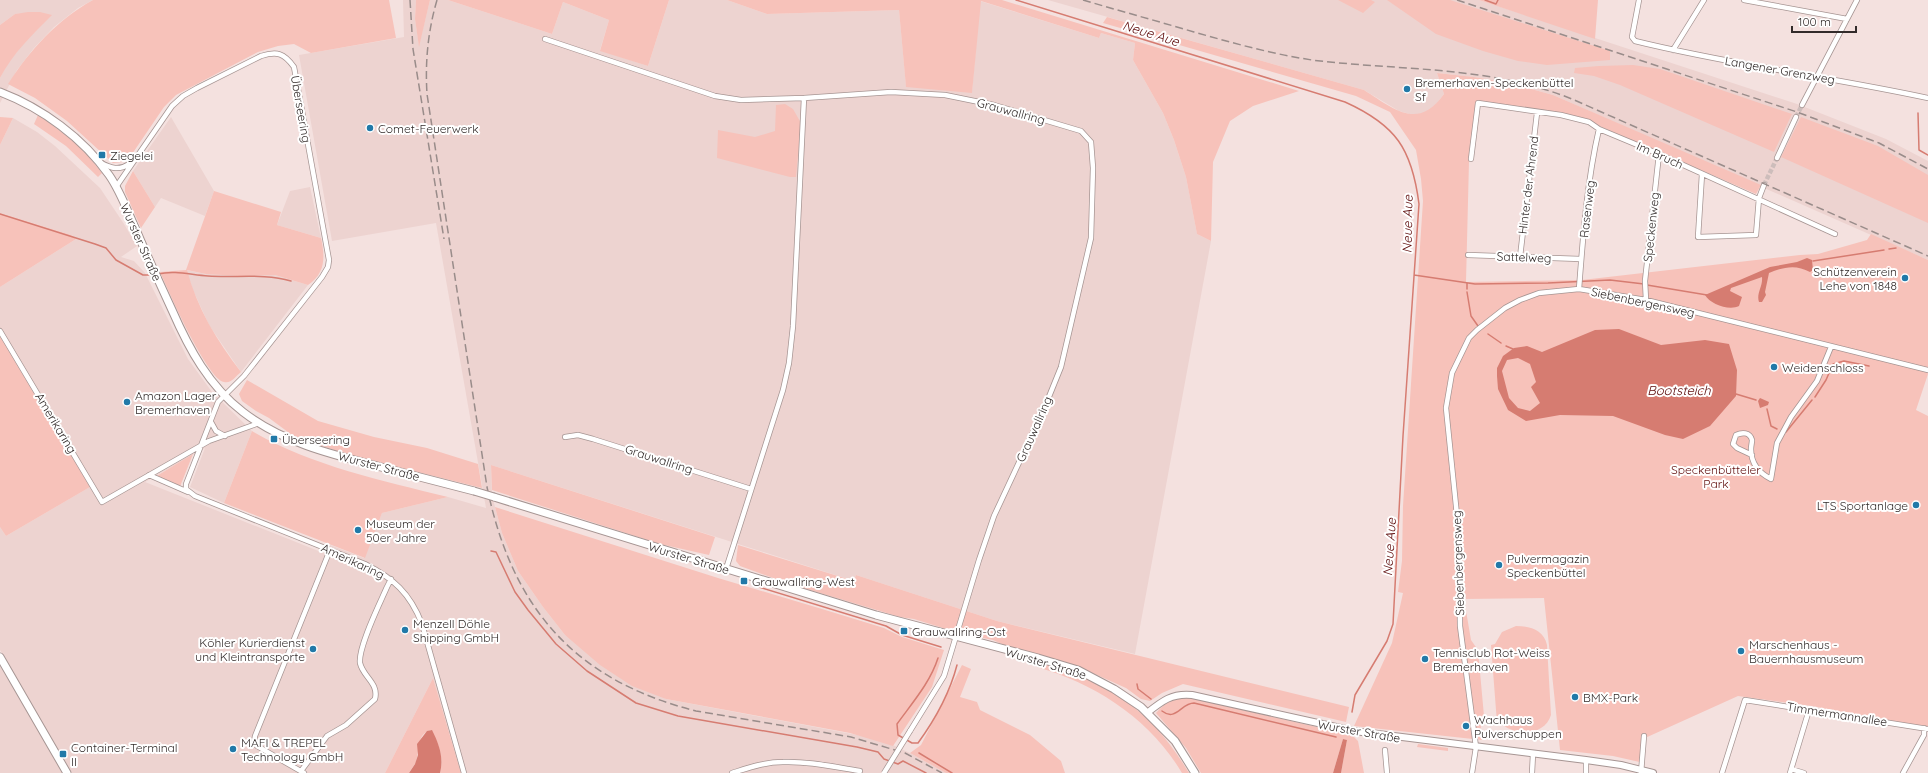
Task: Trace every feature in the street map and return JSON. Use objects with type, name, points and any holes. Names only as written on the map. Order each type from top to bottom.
[{"type":"main road","name":"Wurster Straße","points":[[0,92],[32,108],[61,126],[100,163],[116,187],[190,349],[224,396],[260,423],[300,442],[337,455],[474,491],[876,615],[1078,670],[1114,689],[1147,713]]},
{"type":"main road","points":[[0,658],[67,773]]},
{"type":"main road","points":[[1147,713],[1175,741],[1195,773]]},
{"type":"street","name":"Langener Grenzweg","points":[[1638,0],[1632,39],[1635,41],[1673,50],[1873,86],[1928,98]]},
{"type":"street","points":[[1673,50],[1704,0]]},
{"type":"street","points":[[1744,0],[1847,19]]},
{"type":"street","points":[[1802,105],[1857,0]]},
{"type":"street","points":[[545,39],[715,96],[741,100],[804,98],[792,344],[783,390],[726,569]]},
{"type":"street","name":"Überseering","points":[[116,187],[172,106],[183,96],[261,56],[272,52],[286,56],[294,67],[328,254],[328,267],[322,277],[244,376],[224,396]]},
{"type":"street","name":"Grauwallring","points":[[804,98],[891,92],[945,95],[994,105],[1074,128],[1082,131],[1092,142],[1093,168],[1091,238],[1061,367],[1039,421],[994,516],[978,560],[955,637]]},
{"type":"street","name":"Im Bruch","points":[[1471,158],[1478,103],[1537,113],[1561,115],[1589,122],[1599,129],[1759,198],[1835,234]]},
{"type":"street","name":"Hinter der Ahrend","points":[[1520,257],[1537,113]]},
{"type":"street","points":[[1777,158],[1796,116]]},
{"type":"street","name":"Rasenweg","points":[[1580,284],[1581,259],[1599,129]]},
{"type":"street","name":"Speckenweg","points":[[1646,300],[1645,281],[1659,154]]},
{"type":"street","points":[[100,163],[115,169],[125,167],[132,162]]},
{"type":"street","points":[[1702,174],[1698,237],[1756,235],[1759,198],[1764,185]]},
{"type":"street","name":"Sattelweg","points":[[1468,255],[1581,259]]},
{"type":"street","name":"Siebenbergensweg","points":[[1472,773],[1476,747],[1460,626],[1459,535],[1446,408],[1450,379],[1458,357],[1469,338],[1477,330],[1505,308],[1520,300],[1540,293],[1580,284],[1928,370]]},
{"type":"street","name":"Amerikaring","points":[[0,331],[102,502],[209,441],[260,423]]},
{"type":"street","points":[[1752,455],[1733,444],[1736,435],[1745,433],[1751,437],[1752,455],[1757,469],[1771,479],[1777,442],[1791,417],[1818,381],[1831,347]]},
{"type":"street","points":[[188,492],[186,484],[218,402],[224,396]]},
{"type":"street","points":[[210,422],[216,432],[225,436]]},
{"type":"street","name":"Grauwallring","points":[[565,437],[578,435],[594,439],[751,489]]},
{"type":"street","name":"Amerikaring","points":[[149,475],[365,564],[391,579],[404,592],[416,608],[422,624],[464,773]]},
{"type":"street","points":[[330,550],[255,736],[254,742],[257,746],[302,772],[326,736],[346,725],[373,703],[376,694],[374,686],[362,668],[360,653],[391,579]]},
{"type":"street","points":[[884,773],[944,676],[955,637]]},
{"type":"street","name":"Wurster Straße","points":[[1147,713],[1164,700],[1172,696],[1183,694],[1335,728],[1586,760],[1653,773]]},
{"type":"street","name":"Timmermannallee","points":[[1722,773],[1745,700],[1926,728]]},
{"type":"street","points":[[1804,773],[1790,771],[1809,710]]},
{"type":"street","points":[[1903,773],[1924,735],[1926,728]]},
{"type":"street","points":[[1641,771],[1644,736]]},
{"type":"street","points":[[1386,750],[1387,773]]},
{"type":"street","points":[[1532,773],[1533,754]]},
{"type":"street","points":[[1586,760],[1586,773]]},
{"type":"street","points":[[732,773],[763,764],[782,762],[802,762],[860,771]]},
{"type":"shaded area","points":[[0,0],[93,0],[78,8],[54,27],[34,48],[17,70],[0,103],[0,78],[7,64],[22,45],[40,12],[15,14],[0,25]]},
{"type":"shaded area","points":[[403,0],[416,0],[415,19],[419,45],[430,0],[448,0],[552,34],[563,2],[609,20],[600,50],[648,66],[669,0],[727,0],[767,14],[899,10],[906,86],[972,92],[980,1],[1099,38],[1101,33],[1135,43],[1133,60],[1163,113],[1174,140],[1186,177],[1197,234],[1211,241],[1135,654],[997,621],[856,575],[854,581],[491,465],[492,495],[495,507],[502,533],[518,571],[565,635],[666,699],[868,737],[886,742],[910,753],[946,773],[461,773],[433,678],[385,773],[72,773],[0,650],[0,527],[6,536],[90,487],[0,336],[0,287],[76,239],[71,235],[0,213],[0,145],[13,118],[37,132],[55,146],[100,188],[137,246],[121,257],[134,261],[145,273],[188,359],[212,392],[252,431],[224,503],[190,487],[205,448],[145,482],[326,554],[330,545],[364,558],[382,513],[448,497],[486,508],[436,223],[332,241],[299,55],[404,37]]},
{"type":"shaded area","points":[[1048,0],[1479,0],[1797,104],[1886,139],[1928,161],[1928,260],[1553,95],[1509,83],[1437,73],[1444,94],[1428,112],[1413,115],[1399,111],[1364,90]]},
{"type":"shaded area","points":[[171,117],[214,191],[205,216],[161,198],[155,207],[133,171]]},
{"type":"shaded area","points":[[310,187],[321,238],[277,225],[290,191]]},
{"type":"shaded area","points":[[186,270],[206,274],[275,275],[308,285],[241,372],[209,325],[193,290]]},
{"type":"shaded area","points":[[0,666],[64,773],[0,773]]},
{"type":"green space","points":[[93,0],[389,0],[396,38],[311,53],[294,44],[278,46],[258,52],[176,95],[164,107],[130,157],[123,162],[113,163],[67,121],[35,98],[8,84],[16,71],[35,48],[56,26]]},
{"type":"green space","points":[[416,0],[430,0],[419,47],[415,19]]},
{"type":"green space","points":[[448,0],[669,0],[648,66],[600,51],[609,20],[563,2],[552,34]]},
{"type":"green space","points":[[727,0],[1002,0],[1299,91],[1253,106],[1230,121],[1213,162],[1211,241],[1197,234],[1186,177],[1174,140],[1163,113],[1133,60],[1135,43],[1101,33],[1099,38],[981,1],[972,93],[906,87],[899,10],[767,14]]},
{"type":"green space","points":[[1338,0],[1371,0],[1375,2],[1363,13]]},
{"type":"green space","points":[[1387,0],[1450,0],[1610,51],[1610,60],[1547,65],[1518,61],[1483,51],[1436,34]]},
{"type":"green space","points":[[1479,0],[1598,0],[1595,39]]},
{"type":"green space","points":[[40,12],[52,15],[17,52],[0,78],[0,25],[15,14]]},
{"type":"green space","name":"Speckenbütteler Park","points":[[1107,17],[1364,90],[1386,104],[1406,113],[1415,114],[1425,112],[1444,94],[1437,73],[1509,83],[1553,95],[1761,185],[1756,194],[1590,122],[1477,102],[1469,161],[1466,282],[1582,280],[1818,254],[1867,240],[1871,234],[1928,260],[1928,374],[1916,410],[1928,416],[1928,728],[1812,706],[1738,696],[1645,738],[1644,763],[1613,756],[1560,750],[1544,598],[1464,599],[1471,640],[1478,650],[1484,716],[1480,717],[1482,740],[1354,726],[1392,643],[1403,593],[1398,592],[1402,561],[1403,506],[1423,201],[1416,150],[1390,112],[1356,96],[1103,23]]},
{"type":"green space","points":[[1633,65],[1660,69],[1792,114],[1774,152],[1620,85],[1594,76],[1574,73],[1575,68]]},
{"type":"green space","points":[[785,104],[793,109],[801,123],[796,177],[790,177],[717,158],[718,130],[755,137],[775,131],[776,105]]},
{"type":"green space","points":[[38,115],[73,141],[102,173],[98,177],[66,146],[34,124]]},
{"type":"green space","points":[[0,117],[13,118],[0,145]]},
{"type":"green space","points":[[1801,117],[1878,146],[1928,175],[1928,223],[1781,157]]},
{"type":"green space","points":[[133,171],[155,207],[141,228],[125,192],[125,186]]},
{"type":"green space","points":[[214,191],[281,212],[277,225],[321,238],[323,251],[323,264],[321,270],[314,280],[308,285],[275,275],[240,276],[206,274],[187,270],[202,311],[216,336],[241,372],[229,382],[224,382],[217,377],[198,351],[160,272],[186,270]]},
{"type":"green space","points":[[0,213],[71,235],[76,239],[0,287]]},
{"type":"green space","points":[[0,336],[90,487],[6,536],[0,527]]},
{"type":"green space","points":[[247,380],[318,421],[374,437],[427,448],[478,464],[482,488],[349,455],[292,435],[242,401],[239,394]]},
{"type":"green space","points":[[252,431],[299,454],[323,463],[372,478],[448,497],[382,513],[365,558],[224,503]]},
{"type":"green space","points":[[193,454],[179,489],[155,477]]},
{"type":"green space","points":[[491,465],[715,537],[709,555],[660,544],[492,490]]},
{"type":"green space","points":[[495,507],[718,578],[884,628],[902,637],[944,650],[932,687],[893,746],[850,733],[666,699],[632,686],[600,665],[565,635],[543,607],[518,571],[502,533]]},
{"type":"green space","points":[[738,545],[854,581],[856,575],[997,621],[1349,707],[1346,722],[1183,684],[1162,693],[1150,701],[1141,699],[1126,688],[1077,666],[1013,649],[993,640],[959,633],[914,619],[900,617],[790,584],[740,566],[736,561]]},
{"type":"green space","points":[[1516,626],[1531,628],[1540,632],[1547,645],[1551,715],[1545,725],[1540,729],[1528,732],[1516,731],[1497,723],[1491,645],[1495,644],[1502,632]]},
{"type":"green space","points":[[1039,662],[1087,679],[1126,701],[1160,732],[1175,751],[1189,773],[1182,773],[1154,736],[1138,720],[1120,706],[1080,683],[1037,667]]},
{"type":"green space","points":[[962,665],[971,669],[960,697],[977,702],[980,710],[1030,735],[1061,761],[1065,773],[946,773],[910,753],[921,745]]},
{"type":"green space","points":[[433,678],[461,773],[440,773],[440,751],[431,730],[423,735],[419,743],[416,762],[409,773],[385,773]]},
{"type":"green space","points":[[1186,697],[1352,735],[1358,741],[1364,773],[1341,773],[1347,740],[1343,739],[1333,773],[1201,773],[1186,748],[1156,713],[1169,702]]},
{"type":"green space","points":[[1418,744],[1448,748],[1448,751],[1417,747]]},
{"type":"water","points":[[1807,258],[1812,260],[1813,270],[1810,272],[1800,268],[1790,267],[1769,273],[1765,292],[1766,295],[1762,302],[1759,302],[1758,299],[1762,284],[1762,277],[1731,288],[1730,291],[1742,297],[1739,306],[1730,308],[1720,306],[1715,304],[1705,295],[1770,267],[1797,262]]},
{"type":"water","name":"Bootsteich","points":[[1619,329],[1661,345],[1705,340],[1729,344],[1737,370],[1736,396],[1710,426],[1683,439],[1665,435],[1613,416],[1560,415],[1526,421],[1508,410],[1498,389],[1497,368],[1503,356],[1514,348],[1527,346],[1542,352],[1595,330]],"holes":[[[1518,358],[1530,364],[1536,382],[1531,387],[1540,403],[1530,411],[1518,408],[1509,398],[1502,371],[1507,360]]]},
{"type":"water","points":[[1760,398],[1769,402],[1768,405],[1760,408],[1758,401]]},
{"type":"water","points":[[432,730],[437,740],[441,756],[440,773],[409,773],[415,764],[418,755],[417,744],[427,731]]},
{"type":"water","points":[[1343,739],[1347,740],[1341,773],[1333,773]]},
{"type":"waterway","name":"Neue Aue","points":[[1016,0],[1345,102],[1363,111],[1389,130],[1406,154],[1412,168],[1419,204],[1403,436],[1393,624],[1387,641],[1355,695],[1352,712]]},
{"type":"waterway","points":[[1485,0],[1496,4],[1498,0]]},
{"type":"waterway","points":[[1918,113],[1919,150],[1928,155]]},
{"type":"waterway","points":[[0,214],[106,248],[116,260],[143,275],[153,275]]},
{"type":"waterway","points":[[1889,249],[1896,248]]},
{"type":"waterway","points":[[1813,261],[1884,250]]},
{"type":"waterway","points":[[158,274],[177,273],[208,276],[260,276],[291,281]]},
{"type":"waterway","points":[[1414,275],[1475,284],[1610,280],[1644,284]]},
{"type":"waterway","points":[[1467,283],[1467,289]]},
{"type":"waterway","points":[[1647,285],[1707,295]]},
{"type":"waterway","points":[[1467,292],[1471,316],[1478,326]]},
{"type":"waterway","points":[[1488,334],[1501,343]]},
{"type":"waterway","points":[[1506,346],[1513,349]]},
{"type":"waterway","points":[[1815,397],[1826,380],[1833,364],[1844,361],[1869,366]]},
{"type":"waterway","points":[[1736,394],[1756,400]]},
{"type":"waterway","points":[[1786,432],[1812,400]]},
{"type":"waterway","points":[[1767,409],[1771,426],[1777,429]]},
{"type":"waterway","points":[[491,551],[496,552],[515,592],[556,644],[587,671],[636,703],[678,716],[857,747],[878,752],[884,759],[898,764],[903,761],[926,773]]},
{"type":"waterway","points":[[759,587],[886,626],[902,635],[941,647]]},
{"type":"waterway","points":[[938,658],[930,676],[897,724],[898,735],[912,743],[918,743],[936,716],[946,696],[957,665]]},
{"type":"waterway","points":[[1137,684],[1138,689],[1151,699]]},
{"type":"waterway","points":[[1162,711],[1167,714],[1171,714],[1189,704],[1194,703],[1336,737]]},
{"type":"waterway","points":[[919,753],[952,773]]},
{"type":"tunnel","points":[[1796,117],[1802,105]]},
{"type":"tunnel","points":[[1764,185],[1777,158]]},
{"type":"railway","points":[[410,0],[413,49],[444,239]]},
{"type":"railway","points":[[437,0],[431,23],[428,46],[426,70],[427,94],[487,487],[498,530],[513,569],[532,603],[555,633],[583,658],[615,680],[653,697],[696,711],[851,737],[905,753],[942,773]]},
{"type":"railway","points":[[1083,0],[1223,40],[1297,58],[1476,75],[1508,80],[1540,88],[1572,99],[1928,256]]},
{"type":"railway","points":[[1457,0],[1797,112],[1879,143],[1928,169]]},
{"type":"place","name":"Bremerhaven-Speckenbüttel Sf","points":[[1407,89]]},
{"type":"place","name":"Comet-Feuerwerk","points":[[370,128]]},
{"type":"place","name":"Ziegelei","points":[[102,155]]},
{"type":"place","name":"Schützenverein Lehe von 1848","points":[[1905,278]]},
{"type":"place","name":"Weidenschloss","points":[[1774,367]]},
{"type":"place","name":"Amazon Lager Bremerhaven","points":[[127,402]]},
{"type":"place","name":"Überseering","points":[[274,439]]},
{"type":"place","name":"LTS Sportanlage","points":[[1916,505]]},
{"type":"place","name":"Museum der 50er Jahre","points":[[358,530]]},
{"type":"place","name":"Pulvermagazin Speckenbüttel","points":[[1499,565]]},
{"type":"place","name":"Grauwallring-West","points":[[744,581]]},
{"type":"place","name":"Menzell Döhle Shipping GmbH","points":[[405,630]]},
{"type":"place","name":"Grauwallring-Ost","points":[[904,631]]},
{"type":"place","name":"Köhler Kurierdienst und Kleintransporte","points":[[313,649]]},
{"type":"place","name":"Marschenhaus - Bauernhausmuseum","points":[[1741,651]]},
{"type":"place","name":"Tennisclub Rot-Weiss Bremerhaven","points":[[1425,659]]},
{"type":"place","name":"BMX-Park","points":[[1575,697]]},
{"type":"place","name":"Wachhaus Pulverschuppen","points":[[1466,726]]},
{"type":"place","name":"MAFI & TREPEL Technology GmbH","points":[[233,749]]},
{"type":"place","name":"Container-Terminal II","points":[[63,754]]}]
